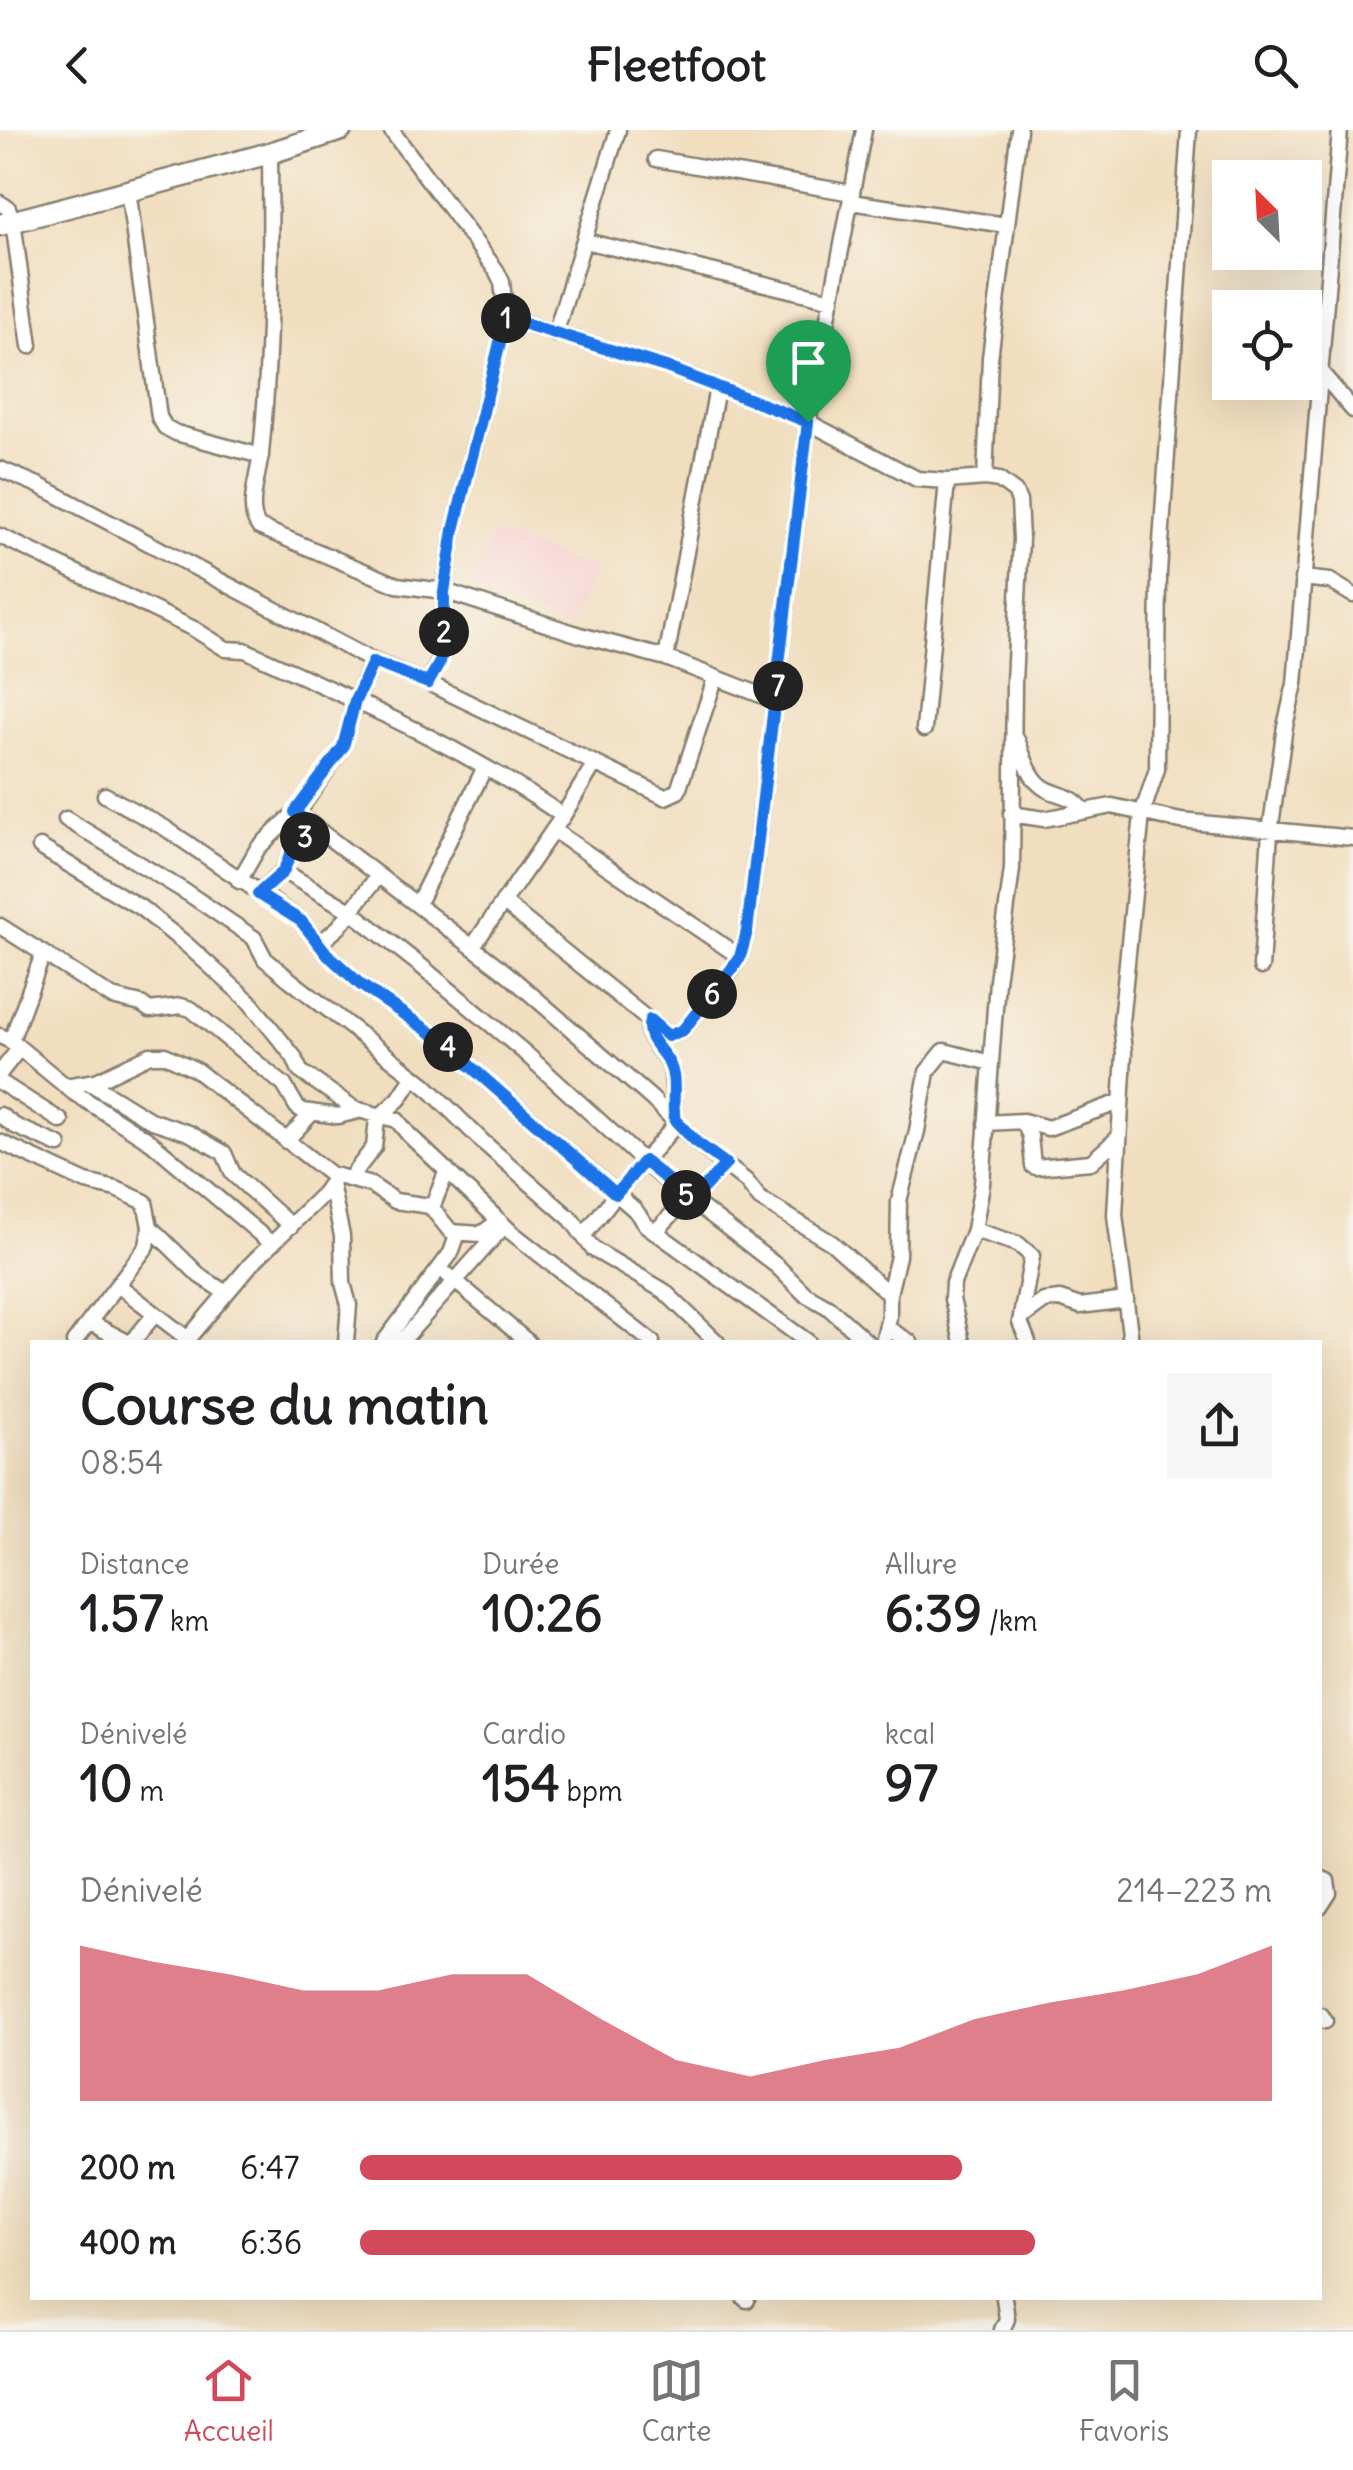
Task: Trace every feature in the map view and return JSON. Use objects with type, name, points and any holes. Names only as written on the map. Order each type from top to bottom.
[{"type":"highway","points":[[6,223],[270,153],[341,130]]},
{"type":"street","points":[[391,130],[496,270],[502,282],[506,318],[454,530],[444,592],[440,662],[428,683]]},
{"type":"street","points":[[555,334],[618,130]]},
{"type":"street","points":[[503,902],[668,1036],[678,1034],[740,957],[755,876],[808,422],[864,130]]},
{"type":"street","points":[[984,478],[990,358],[1019,130]]},
{"type":"street","points":[[1132,1340],[1114,1215],[1124,1053],[1121,1022],[1142,814],[1157,769],[1158,572],[1189,130]]},
{"type":"street","points":[[1322,330],[1337,130],[1353,131]]},
{"type":"street","points":[[270,153],[270,266],[261,456],[252,516],[259,527],[397,585],[444,592],[666,658],[776,701]]},
{"type":"street","points":[[656,159],[1006,225]]},
{"type":"street","points":[[128,190],[159,417],[164,427],[261,456]]},
{"type":"street","points":[[0,203],[8,208],[6,223],[30,346]]},
{"type":"street","points":[[586,241],[832,300]]},
{"type":"street","points":[[506,318],[666,367],[808,422],[917,479],[947,482],[984,478],[1009,484],[1019,501],[1012,869],[997,981],[982,1184],[974,1230],[952,1299],[958,1340]]},
{"type":"street","points":[[1322,374],[1353,410]]},
{"type":"street","points":[[666,658],[717,388]]},
{"type":"street","points":[[1261,967],[1270,832],[1285,726],[1296,684],[1317,400]]},
{"type":"street","points":[[0,469],[38,485],[373,662],[428,683],[665,797],[678,790],[715,679]]},
{"type":"street","points":[[924,729],[947,482]]},
{"type":"street","points":[[0,536],[226,648],[245,650],[456,748],[563,816]]},
{"type":"street","points":[[1302,578],[1330,580],[1353,595]]},
{"type":"street","points":[[239,881],[258,848],[295,812],[343,747],[355,701],[373,662]]},
{"type":"street","points":[[1014,733],[1036,780],[1048,790],[1076,800],[1084,811]]},
{"type":"street","points":[[473,946],[554,830],[594,763]]},
{"type":"street","points":[[418,902],[485,767]]},
{"type":"street","points":[[105,796],[165,828],[301,921],[318,944],[370,992],[436,1036],[656,1231],[805,1340]]},
{"type":"street","points":[[1012,814],[1044,820],[1112,806],[1142,814],[1270,832],[1353,838]]},
{"type":"street","points":[[295,812],[473,946],[696,1142],[750,1184],[760,1199],[832,1243],[889,1294]]},
{"type":"street","points":[[66,820],[254,938],[265,958],[414,1076],[585,1234],[596,1252],[664,1291],[714,1340]]},
{"type":"street","points":[[258,894],[283,872],[292,851],[312,827]]},
{"type":"street","points":[[554,830],[740,957]]},
{"type":"street","points":[[40,847],[140,908],[187,946],[248,1000],[294,1057],[300,1071],[358,1110],[397,1120],[502,1223],[594,1300],[649,1340]]},
{"type":"street","points":[[283,872],[352,912],[524,1052],[644,1161],[865,1340]]},
{"type":"street","points":[[318,944],[352,912],[378,876]]},
{"type":"street","points":[[0,926],[112,996],[150,1010],[182,1006],[191,1009],[284,1085],[297,1107],[338,1116],[358,1110]]},
{"type":"street","points":[[0,1073],[44,954]]},
{"type":"street","points":[[585,1234],[666,1138],[675,1120],[672,1073],[652,1043],[647,1027],[650,1020]]},
{"type":"street","points":[[10,1042],[65,1086],[151,1142],[272,1244]]},
{"type":"street","points":[[885,1335],[898,1256],[898,1201],[927,1072],[944,1050],[991,1063]]},
{"type":"street","points":[[65,1086],[90,1083],[150,1055],[165,1055],[196,1070],[339,1179],[395,1201],[432,1208],[448,1229],[458,1233],[486,1232],[502,1223]]},
{"type":"street","points":[[187,1340],[272,1244],[372,1150],[380,1116],[399,1099],[414,1076]]},
{"type":"street","points":[[0,1082],[61,1121]]},
{"type":"street","points":[[90,1083],[150,1120],[189,1132],[224,1153],[233,1174],[291,1226]]},
{"type":"street","points":[[986,1123],[1023,1121],[1048,1128],[1120,1102]]},
{"type":"street","points":[[286,1141],[312,1113]]},
{"type":"street","points":[[0,1115],[15,1126],[60,1145]]},
{"type":"street","points":[[1023,1121],[1036,1167],[1091,1162],[1118,1138]]},
{"type":"street","points":[[0,1142],[86,1182],[139,1198],[147,1207],[147,1246],[76,1340]]},
{"type":"street","points":[[656,1231],[726,1164]]},
{"type":"street","points":[[432,1208],[447,1170]]},
{"type":"street","points":[[339,1179],[343,1283],[349,1305],[346,1340]]},
{"type":"street","points":[[403,1340],[502,1223]]},
{"type":"street","points":[[150,1228],[200,1276],[226,1293]]},
{"type":"street","points":[[974,1230],[1018,1244],[1032,1256],[1021,1318],[1027,1340]]},
{"type":"street","points":[[386,1340],[440,1268],[458,1233]]},
{"type":"street","points":[[440,1268],[506,1336]]},
{"type":"street","points":[[118,1285],[185,1340]]},
{"type":"street","points":[[1021,1318],[1044,1300],[1060,1299],[1080,1306],[1126,1300]]},
{"type":"street","points":[[132,1340],[155,1314]]},
{"type":"street","points":[[89,1322],[126,1340]]},
{"type":"street","points":[[1322,1879],[1327,1881],[1329,1893],[1322,1904]]},
{"type":"street","points":[[1002,2330],[1007,2318],[1004,2300]]},
{"type":"shaded area","points":[[493,533],[594,569],[571,629],[470,589]]},
{"type":"route","points":[[506,318],[666,367],[808,422],[747,931],[740,957],[683,1030],[668,1036],[650,1020],[647,1027],[652,1043],[672,1073],[675,1120],[726,1164],[692,1200],[644,1161],[616,1194],[436,1036],[361,985],[327,954],[301,921],[258,894],[283,872],[295,846],[312,827],[295,812],[343,747],[355,701],[373,662],[428,683],[440,662],[444,592],[454,530],[506,318]]}]
